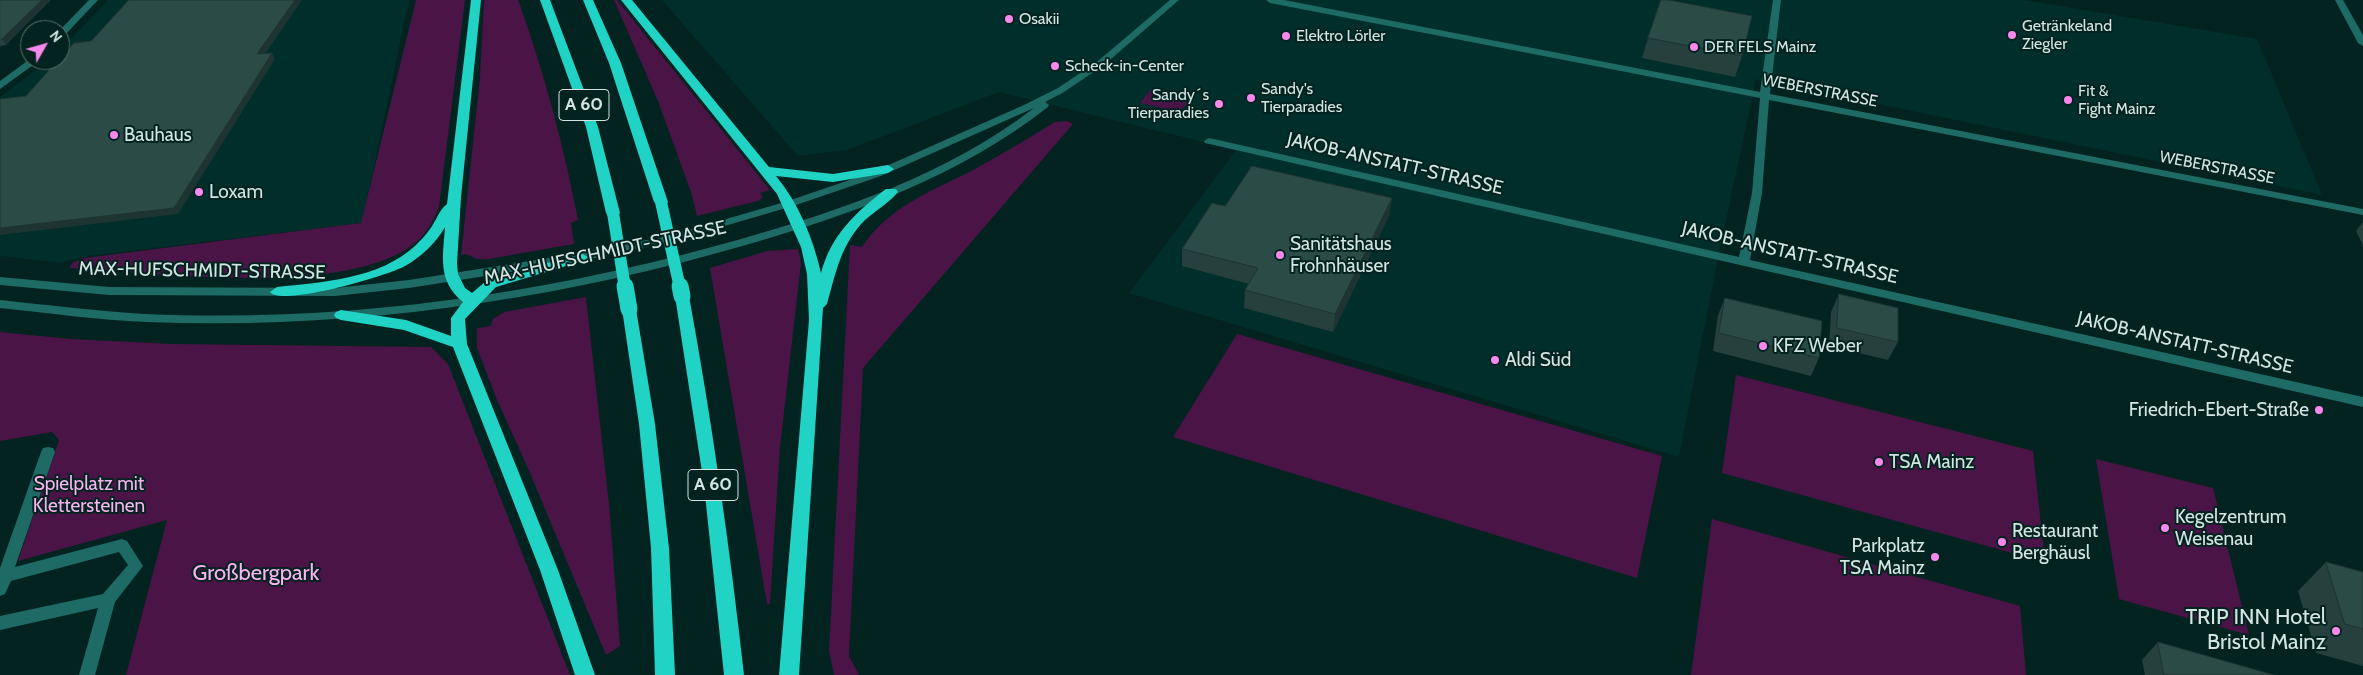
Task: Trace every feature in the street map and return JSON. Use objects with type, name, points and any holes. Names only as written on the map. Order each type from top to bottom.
[{"type":"highway","points":[[472,301],[459,291],[452,277],[450,263],[454,196],[476,0]]},
{"type":"highway","name":"A 60","points":[[545,0],[592,127],[613,213],[647,424],[658,528],[665,675]]},
{"type":"highway","name":"A 60","points":[[588,0],[615,63],[661,202],[682,296],[703,411],[721,542],[734,675]]},
{"type":"highway","points":[[626,0],[766,171],[790,204],[808,247],[814,274],[816,320],[798,524],[789,675]]},
{"type":"highway","points":[[766,171],[833,178],[888,170]]},
{"type":"highway","points":[[816,320],[830,267],[841,241],[854,223],[891,192]]},
{"type":"highway","points":[[277,292],[347,282],[373,275],[399,264],[421,249],[433,237],[441,226],[454,196]]},
{"type":"highway","points":[[581,257],[486,287],[458,318],[459,344],[549,570],[585,675]]},
{"type":"highway","points":[[341,315],[406,325],[459,344]]},
{"type":"street","points":[[70,24],[94,0]]},
{"type":"street","name":"WEBERSTRASSE","points":[[1270,0],[2363,212]]},
{"type":"street","points":[[1744,262],[1757,193],[1765,97],[1777,0]]},
{"type":"street","points":[[2339,0],[2363,43]]},
{"type":"street","name":"MAX-HUFSCHMIDT-STRASSE","points":[[0,304],[57,312],[172,318],[260,319],[341,315],[472,301],[562,286],[658,265],[800,225],[891,192],[961,160],[989,145],[1025,121],[1061,90],[1105,60],[1170,2]]},
{"type":"street","points":[[0,86],[21,70]]},
{"type":"street","name":"MAX-HUFSCHMIDT-STRASSE","points":[[0,281],[109,291],[335,292],[452,277],[581,257],[669,239],[790,204],[888,170],[981,129],[1061,90]]},
{"type":"street","name":"JAKOB-ANSTATT-STRASSE","points":[[1209,141],[2363,402]]},
{"type":"street","points":[[0,590],[48,452]]},
{"type":"street","points":[[6,576],[122,545],[136,566],[108,599],[87,675]]},
{"type":"street","points":[[0,623],[108,599]]},
{"type":"shaded area","points":[[108,0],[409,0],[362,223],[87,256],[59,263],[0,256],[0,97],[36,70],[70,70],[70,40]]},
{"type":"shaded area","points":[[662,0],[2024,0],[2257,39],[2322,195],[1756,79],[1718,258],[1679,457],[1129,293],[1236,150],[999,92],[847,150],[798,156]]},
{"type":"green space","points":[[416,0],[465,0],[439,207],[430,226],[416,242],[386,259],[346,270],[300,276],[250,278],[199,277],[70,268],[72,263],[85,258],[361,223]]},
{"type":"green space","points":[[484,0],[518,0],[520,5],[546,85],[567,166],[578,220],[571,223],[574,244],[489,259],[477,259],[466,254],[461,255],[480,77]]},
{"type":"green space","points":[[614,0],[617,0],[770,190],[760,193],[763,197],[758,201],[697,216],[692,195],[658,101]]},
{"type":"green space","points":[[1151,89],[1188,97],[1186,99],[1190,100],[1180,112],[1140,103]]},
{"type":"green space","points":[[1067,121],[1073,124],[863,368],[849,656],[859,675],[834,675],[829,651],[850,245],[862,247],[885,221],[912,201],[983,164],[1055,122]]},
{"type":"green space","points":[[798,249],[801,263],[780,447],[770,604],[767,604],[710,268],[767,251]]},
{"type":"green space","points":[[586,297],[609,504],[620,646],[606,655],[527,466],[497,400],[477,348],[477,328],[491,326],[493,319],[504,312]]},
{"type":"green space","points":[[0,332],[71,339],[172,344],[431,347],[448,364],[570,675],[126,675],[167,520],[18,561],[59,440],[52,432],[0,441]]},
{"type":"green space","points":[[1237,334],[1662,456],[1637,578],[1173,437]]},
{"type":"green space","name":"TSA Mainz","points":[[1736,375],[2033,451],[2045,562],[1722,473]]},
{"type":"green space","name":"Kegelzentrum Weisenau","points":[[2096,459],[2213,488],[2249,635],[2119,599]]},
{"type":"green space","points":[[1712,519],[2020,606],[2026,675],[1691,675]]},
{"type":"building","points":[[0,0],[42,0],[20,20],[0,40]]},
{"type":"building","name":"Bauhaus","points":[[129,0],[295,0],[257,54],[272,53],[174,208],[0,228],[0,99],[26,96],[49,70],[70,70],[70,47],[74,43],[91,41]]},
{"type":"building","points":[[1661,0],[1752,16],[1742,56],[1648,38]]},
{"type":"building","name":"Sanitätshaus Frohnhäuser","points":[[1252,166],[1392,198],[1335,314],[1245,290],[1258,268],[1182,249],[1212,203],[1225,206]]},
{"type":"building","points":[[1839,294],[1898,308],[1898,342],[1837,328]]},
{"type":"building","points":[[1725,298],[1822,321],[1819,358],[1719,333]]},
{"type":"building","points":[[2326,562],[2363,572],[2363,629],[2345,624]]},
{"type":"building","points":[[2158,642],[2274,675],[2164,675]]},
{"type":"place","name":"Osakii","points":[[1009,19]]},
{"type":"place","name":"Getränkeland Ziegler","points":[[2012,35]]},
{"type":"place","name":"Elektro Lörler","points":[[1286,36]]},
{"type":"place","name":"DER FELS Mainz","points":[[1694,47]]},
{"type":"place","name":"Scheck-in-Center","points":[[1055,66]]},
{"type":"place","name":"Sandy's Tierparadies","points":[[1251,98]]},
{"type":"place","name":"Fit & Fight Mainz","points":[[2068,100]]},
{"type":"place","name":"Sandy´s Tierparadies","points":[[1219,104]]},
{"type":"place","name":"Bauhaus","points":[[114,135]]},
{"type":"place","name":"Loxam","points":[[199,192]]},
{"type":"place","name":"Sanitätshaus Frohnhäuser","points":[[1280,255]]},
{"type":"place","name":"KFZ Weber","points":[[1763,346]]},
{"type":"place","name":"Aldi Süd","points":[[1495,360]]},
{"type":"place","name":"Friedrich-Ebert-Straße","points":[[2319,410]]},
{"type":"place","name":"TSA Mainz","points":[[1879,462]]},
{"type":"place","name":"Kegelzentrum Weisenau","points":[[2165,528]]},
{"type":"place","name":"Restaurant Berghäusl","points":[[2002,542]]},
{"type":"place","name":"Parkplatz TSA Mainz","points":[[1935,557]]},
{"type":"place","name":"TRIP INN Hotel Bristol Mainz","points":[[2336,631]]},
{"type":"park label","name":"Spielplatz mit Klettersteinen","points":[[89,495]]},
{"type":"park label","name":"Großbergpark","points":[[256,574]]}]
